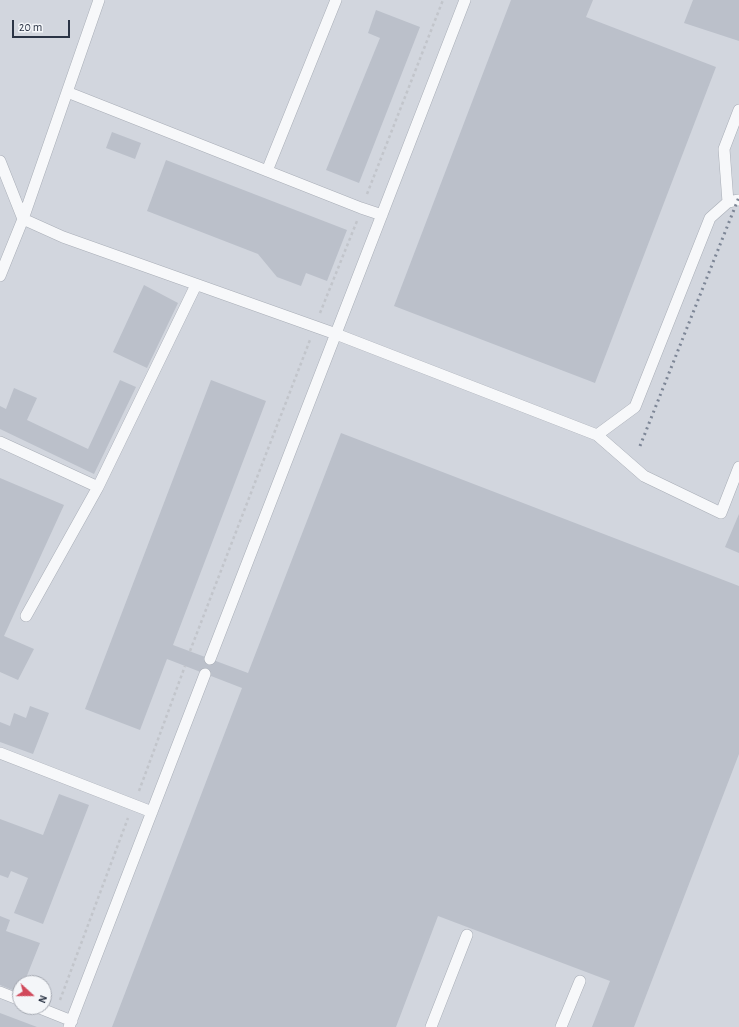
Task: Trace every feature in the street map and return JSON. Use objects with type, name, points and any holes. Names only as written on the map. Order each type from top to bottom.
[{"type":"lane","points":[[0,276],[23,219],[99,0]]},
{"type":"lane","points":[[267,171],[336,0]]},
{"type":"lane","points":[[210,659],[465,0]]},
{"type":"lane","points":[[67,92],[382,215]]},
{"type":"lane","points":[[597,435],[635,407],[710,218],[733,201],[724,149],[739,110]]},
{"type":"lane","points":[[0,161],[23,219],[63,237],[336,334],[597,435],[644,476],[721,513],[739,467]]},
{"type":"lane","points":[[26,616],[98,487],[196,285]]},
{"type":"lane","points":[[0,442],[98,487]]},
{"type":"lane","points":[[52,1013],[71,1024],[205,674]]},
{"type":"lane","points":[[0,754],[152,812]]},
{"type":"lane","points":[[431,1027],[467,935]]},
{"type":"lane","points":[[561,1027],[580,981]]},
{"type":"lane","points":[[0,992],[12,997]]},
{"type":"path","points":[[55,1014],[185,666]]},
{"type":"shaded area","points":[[0,0],[739,0],[739,1027],[0,1027]]},
{"type":"building","points":[[511,0],[593,0],[586,17],[716,67],[595,383],[394,306]]},
{"type":"building","points":[[693,0],[739,0],[739,41],[684,23]]},
{"type":"building","points":[[376,10],[420,27],[359,183],[326,170],[380,38],[368,33]]},
{"type":"building","points":[[112,132],[141,143],[135,159],[106,148]]},
{"type":"building","points":[[166,160],[347,230],[327,281],[306,273],[301,286],[277,277],[258,254],[147,211]]},
{"type":"building","points":[[144,285],[178,303],[147,368],[113,352]]},
{"type":"building","points":[[120,380],[136,387],[94,474],[0,429],[0,406],[6,409],[14,388],[37,398],[27,420],[88,449]]},
{"type":"building","points":[[211,380],[266,401],[173,645],[248,673],[341,433],[739,586],[739,754],[634,1027],[592,1027],[610,981],[438,916],[396,1027],[112,1027],[242,688],[167,659],[140,730],[85,709]]},
{"type":"building","points":[[0,478],[64,505],[4,636],[34,649],[18,680],[0,672]]},
{"type":"building","points":[[739,514],[739,553],[725,547]]},
{"type":"building","points":[[30,706],[49,713],[33,754],[0,742],[0,722],[10,726],[14,713],[26,718]]},
{"type":"building","points":[[59,794],[89,805],[43,924],[14,913],[28,878],[11,871],[8,878],[0,875],[0,819],[43,835]]},
{"type":"building","points":[[0,916],[10,920],[6,931],[40,943],[27,975],[12,975],[12,990],[0,985]]},
{"type":"building","points":[[0,1013],[37,1027],[0,1027]]},
{"type":"railway","points":[[640,446],[739,197]]}]
